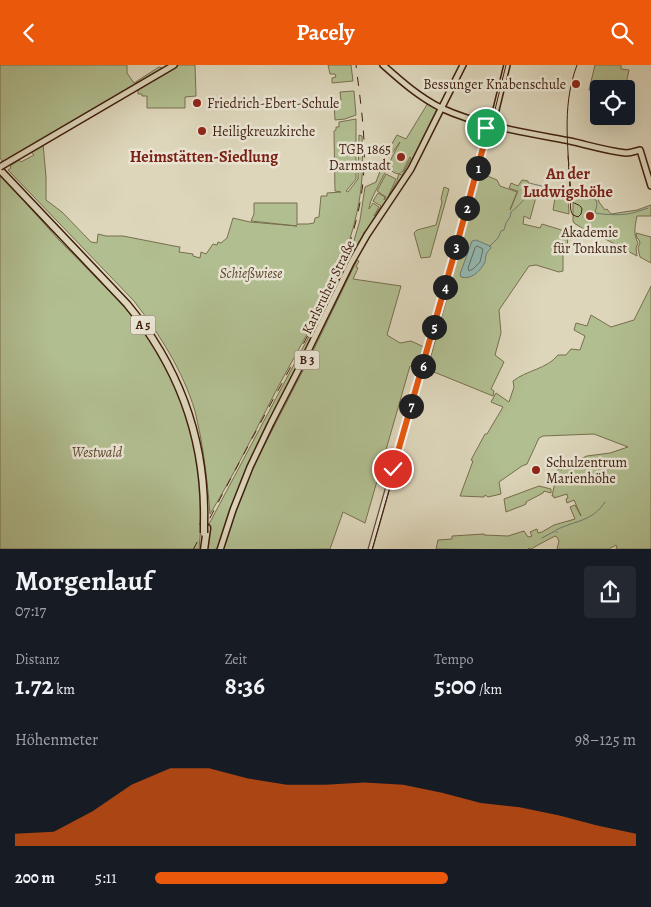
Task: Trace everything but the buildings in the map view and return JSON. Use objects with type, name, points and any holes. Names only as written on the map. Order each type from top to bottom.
[{"type":"highway","name":"A 5","points":[[1,167],[127,304],[165,358],[182,394],[196,435],[204,483],[205,525],[203,549]]},
{"type":"main road","points":[[1,167],[174,65]]},
{"type":"main road","points":[[384,65],[404,82],[442,107],[479,122],[629,153],[640,150],[651,186]]},
{"type":"main road","name":"Karlsruher Straße","points":[[221,549],[233,510],[250,467],[351,263],[373,225],[409,172],[463,65]]},
{"type":"main road","points":[[490,124],[506,65]]},
{"type":"main road","points":[[442,107],[490,124]]},
{"type":"street","points":[[479,122],[485,127],[487,133]]},
{"type":"street","points":[[370,549],[431,339],[490,124]]},
{"type":"green space","name":"Schießwiese","points":[[0,65],[127,65],[127,73],[134,83],[159,67],[164,69],[43,144],[46,200],[62,212],[91,242],[97,243],[98,234],[123,236],[180,247],[179,252],[193,254],[193,256],[200,258],[201,252],[206,254],[213,244],[217,245],[218,242],[221,243],[227,238],[233,218],[250,222],[297,226],[251,221],[254,214],[254,203],[297,203],[297,225],[314,223],[315,218],[319,217],[321,196],[327,196],[327,193],[341,192],[335,191],[334,131],[336,127],[339,127],[339,122],[356,119],[356,179],[346,191],[348,192],[358,179],[359,135],[362,136],[361,189],[356,216],[340,267],[317,316],[210,514],[203,454],[195,411],[184,382],[170,354],[134,301],[8,170],[11,168],[10,166],[19,160],[21,162],[34,155],[27,148],[3,162],[0,158]]},
{"type":"green space","points":[[177,65],[195,65],[196,96],[185,97],[185,108],[147,108],[147,96],[138,94],[138,87]]},
{"type":"green space","points":[[328,65],[351,65],[353,81],[332,83],[332,78],[336,77],[335,74],[330,74]]},
{"type":"green space","points":[[595,65],[621,65],[621,69],[629,70],[627,80],[591,80]]},
{"type":"green space","points":[[354,91],[356,115],[335,120],[334,101],[341,100],[340,92]]},
{"type":"green space","points":[[428,103],[437,109],[420,147],[405,177],[366,233],[364,232],[363,239],[255,450],[218,549],[206,549],[209,524],[347,265],[360,220],[365,187],[376,182],[383,163],[386,171],[373,196],[369,209],[373,203],[379,207],[374,216],[381,206],[373,201],[378,193],[385,197],[384,200],[386,197],[377,191],[386,174],[396,179],[388,197],[399,174],[390,169],[390,161],[400,142],[392,153],[388,151],[397,135],[406,139]],"holes":[[[410,157],[402,175],[399,174],[403,171]]]},
{"type":"green space","name":"Westwald","points":[[0,174],[58,239],[121,303],[162,358],[186,412],[200,469],[202,497],[199,549],[0,549]]},
{"type":"green space","points":[[485,175],[497,180],[500,186],[517,192],[510,210],[518,191],[509,188],[511,183],[518,186],[522,180],[528,181],[527,194],[536,197],[530,219],[524,216],[523,224],[540,228],[542,224],[568,232],[567,252],[563,253],[563,271],[559,272],[536,265],[529,266],[499,310],[501,333],[495,355],[504,362],[491,389],[494,391],[493,396],[429,370],[428,367],[452,279],[451,276],[479,179]]},
{"type":"green space","points":[[444,187],[449,189],[430,257],[421,258],[414,233],[417,230],[436,225]]},
{"type":"green space","points":[[547,187],[568,192],[569,214],[553,210],[555,198],[544,195]]},
{"type":"green space","points":[[573,192],[585,197],[598,198],[605,210],[607,209],[611,214],[637,210],[651,205],[651,216],[637,216],[635,236],[638,243],[636,248],[637,256],[596,234],[595,236],[574,223]]},
{"type":"green space","points":[[467,193],[470,194],[421,368],[410,366],[365,523],[343,512],[330,549],[223,549],[254,465],[312,353],[357,260],[359,261],[356,267],[358,268],[353,279],[401,286],[387,335],[400,343],[411,341],[424,347]]},
{"type":"green space","points":[[636,233],[651,237],[651,263],[640,257],[638,248],[640,243]]},
{"type":"green space","points":[[651,286],[651,549],[616,549],[616,545],[609,549],[557,549],[559,541],[555,536],[532,549],[436,549],[438,540],[452,539],[452,536],[484,534],[508,536],[524,531],[528,537],[532,536],[530,532],[537,529],[538,533],[542,532],[554,525],[575,519],[570,507],[575,505],[581,516],[574,500],[567,503],[567,494],[554,498],[552,496],[558,469],[562,470],[563,464],[559,463],[559,460],[580,459],[628,447],[594,434],[543,436],[539,438],[527,464],[499,482],[501,494],[488,497],[485,495],[484,497],[460,496],[473,461],[471,460],[503,407],[491,402],[496,393],[509,402],[514,387],[513,381],[543,366],[558,355],[566,355],[571,349],[580,350],[585,336],[574,330],[576,323],[587,326],[591,315],[611,327],[634,320]]},
{"type":"green space","points":[[539,486],[551,489],[551,493],[544,491],[526,502],[526,504],[506,512],[504,499]]},
{"type":"water","points":[[476,240],[491,248],[486,254],[484,264],[477,272],[465,278],[461,277],[460,274],[472,241]]},
{"type":"waterway","points":[[490,246],[498,238],[501,231],[504,230],[511,212],[525,198],[529,183],[546,187],[550,191],[563,194],[568,193]]},
{"type":"waterway","points":[[575,195],[596,200],[595,213],[610,215],[627,214],[648,208]]},
{"type":"waterway","points":[[556,530],[589,517],[600,509],[605,502]]},
{"type":"waterway","points":[[542,538],[555,531]]},
{"type":"tram line","points":[[372,549],[487,142],[506,65]]},
{"type":"tram line","points":[[568,156],[570,205],[573,215],[578,217],[582,209],[570,199],[567,131],[569,98],[577,65]]},
{"type":"railway","points":[[194,549],[319,314],[341,267],[350,242],[357,217],[364,174],[363,128],[356,65]]},
{"type":"place","name":"Bessunger Knabenschule","points":[[576,84]]},
{"type":"place","name":"Friedrich-Ebert-Schule","points":[[197,103]]},
{"type":"place","name":"Heiligkreuzkirche","points":[[202,131]]},
{"type":"place","name":"TGB 1865 Darmstadt","points":[[401,157]]},
{"type":"place","name":"Akademie für Tonkunst","points":[[590,216]]},
{"type":"place","name":"Schulzentrum Marienhöhe","points":[[536,470]]},
{"type":"district","name":"Heimstätten-Siedlung","points":[[204,156]]},
{"type":"district","name":"An der Ludwigshöhe","points":[[568,182]]},
{"type":"route","points":[[393,469],[470,197],[487,133],[486,128]]}]
